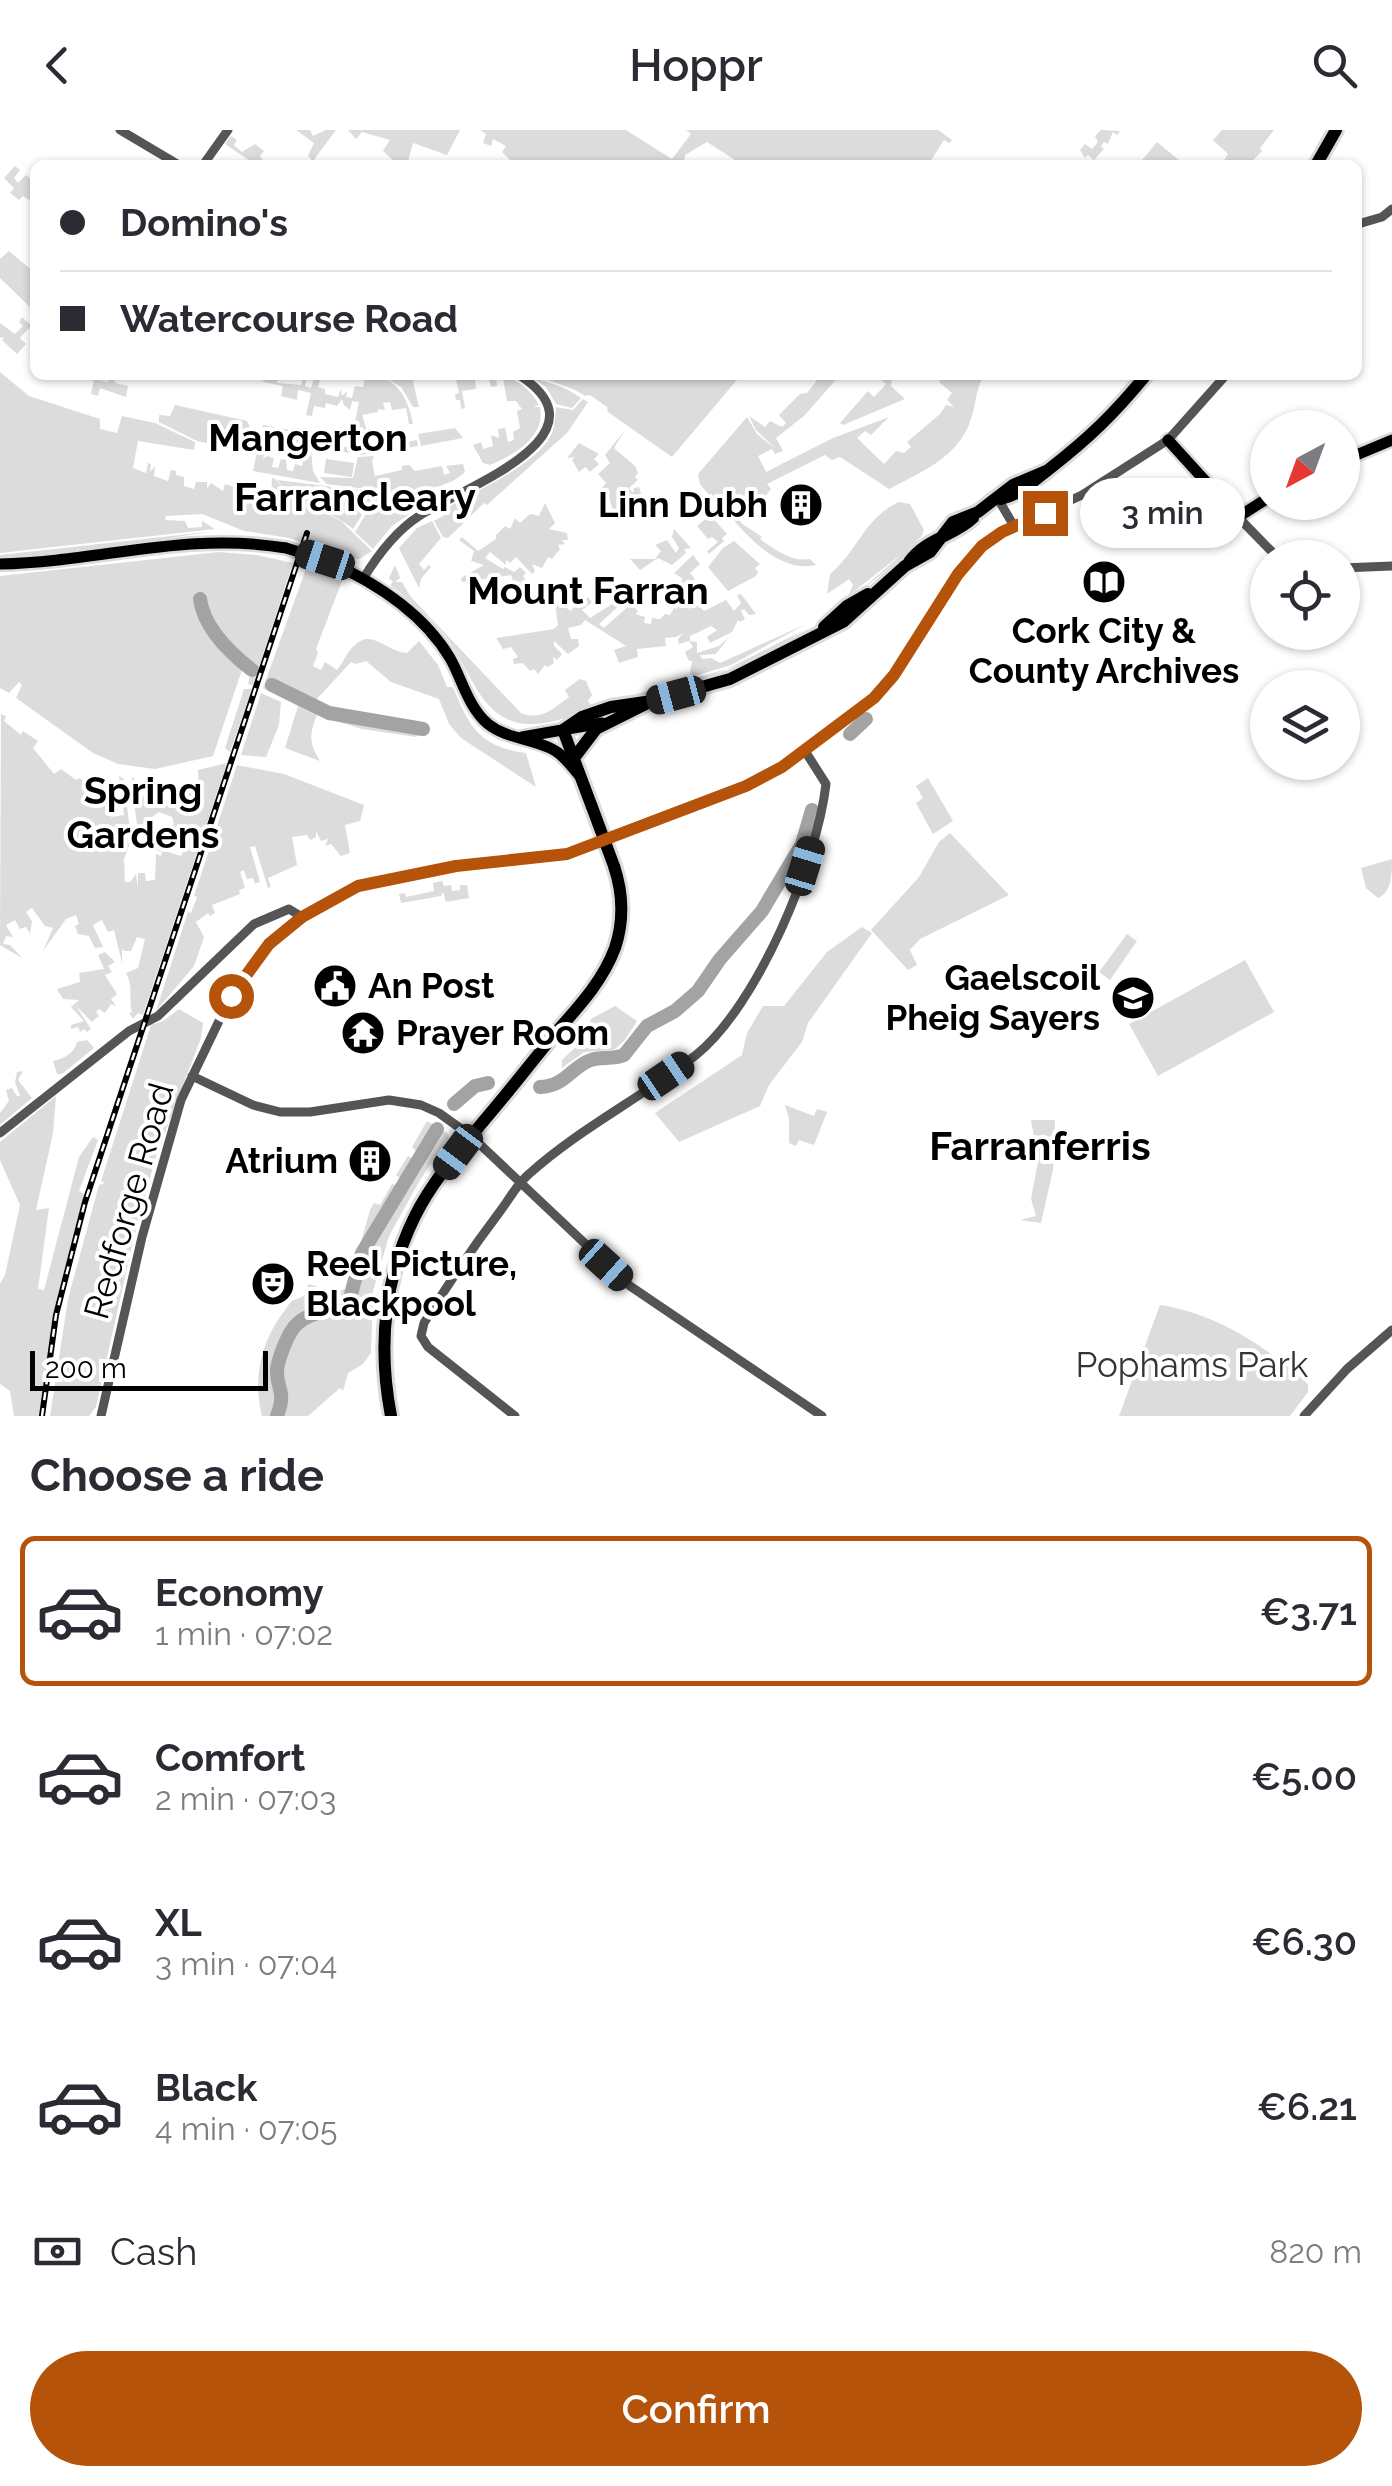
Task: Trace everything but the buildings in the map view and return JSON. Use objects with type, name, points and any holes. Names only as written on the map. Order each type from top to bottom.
[{"type":"highway","points":[[1313,160],[1313,154],[1334,132]]},
{"type":"highway","points":[[390,1416],[384,1352],[386,1307],[392,1276],[416,1213],[471,1136],[586,998],[608,965],[621,922],[621,892],[614,866],[564,730],[582,717],[611,707],[652,701],[730,679],[854,614],[924,544],[959,530],[1013,485],[1046,471],[1098,431],[1142,380]]},
{"type":"highway","points":[[574,758],[590,734],[652,701]]},
{"type":"main road","points":[[1168,440],[1238,517],[1250,509]]},
{"type":"main road","points":[[1360,453],[1392,440]]},
{"type":"main road","points":[[0,564],[196,542],[286,548],[325,560],[363,579],[416,616],[447,653],[478,714],[499,731],[553,749],[579,775]]},
{"type":"main road","points":[[518,738],[606,723]]},
{"type":"street","points":[[120,130],[171,160]]},
{"type":"street","points":[[206,160],[228,130]]},
{"type":"street","points":[[1362,222],[1382,217],[1392,208]]},
{"type":"street","points":[[363,579],[415,518],[532,450],[546,431],[549,406],[540,390],[526,380]]},
{"type":"street","points":[[0,1134],[118,1040],[158,1016],[254,924],[289,909],[302,917],[369,883],[456,866],[555,857],[746,786],[805,751],[860,710],[894,675],[958,574],[982,546],[1014,526],[1082,495],[1168,440],[1222,380]]},
{"type":"street","points":[[998,499],[1014,526]]},
{"type":"street","points":[[1238,517],[1260,540]]},
{"type":"street","points":[[1360,567],[1392,566]]},
{"type":"street","points":[[515,1416],[428,1347],[421,1336],[424,1324],[449,1281],[520,1183],[694,1057],[718,1033],[760,969],[795,898],[826,788],[805,751]]},
{"type":"street","name":"Redforge Road","points":[[102,1416],[161,1165],[181,1100],[245,973],[264,950],[302,917]]},
{"type":"street","points":[[192,1076],[253,1105],[280,1112],[310,1112],[389,1100],[410,1102],[439,1113],[471,1136],[630,1286],[822,1416]]},
{"type":"street","points":[[1304,1416],[1347,1369],[1392,1330]]},
{"type":"green space","points":[[296,130],[310,130],[313,136],[336,130],[312,160],[308,156],[314,143]]},
{"type":"green space","points":[[348,130],[460,130],[447,155],[413,143],[408,160],[391,160],[383,151],[390,140],[362,132],[356,139]]},
{"type":"green space","points":[[480,130],[626,130],[672,159],[691,134],[686,130],[938,130],[952,140],[944,140],[931,160],[735,160],[707,142],[685,155],[684,160],[510,160],[502,152],[506,146],[493,139],[491,146],[483,143],[486,134]]},
{"type":"green space","points":[[1101,130],[1120,131],[1117,135],[1113,132],[1108,144],[1104,142],[1104,149],[1094,160],[1088,155],[1085,158],[1080,150],[1085,144],[1092,149]]},
{"type":"green space","points":[[1222,130],[1274,130],[1253,160],[1224,160],[1228,154],[1213,140]]},
{"type":"green space","points":[[231,136],[242,152],[255,144],[264,151],[260,156],[263,160],[249,160],[225,144]]},
{"type":"green space","points":[[1157,142],[1179,160],[1142,160]]},
{"type":"green space","points":[[15,166],[20,170],[14,178],[18,183],[26,175],[30,179],[30,200],[23,196],[19,200],[10,193],[14,188],[4,178]]},
{"type":"green space","points":[[9,251],[30,269],[30,307],[0,278],[0,259]]},
{"type":"green space","points":[[22,317],[30,329],[20,338],[26,344],[17,354],[2,340],[4,337],[0,338],[0,323],[15,334],[23,326],[19,322]]},
{"type":"green space","points":[[0,372],[29,396],[100,419],[100,429],[117,433],[122,416],[155,423],[195,442],[194,450],[138,441],[133,468],[146,473],[148,463],[150,472],[155,466],[154,476],[168,481],[171,470],[176,471],[176,475],[184,477],[184,486],[194,489],[196,482],[207,482],[207,489],[211,483],[223,491],[225,484],[260,498],[261,494],[271,497],[272,478],[275,479],[289,494],[341,521],[372,551],[359,559],[350,558],[289,538],[244,531],[202,514],[166,516],[165,520],[185,521],[188,528],[202,527],[202,521],[215,529],[0,553]]},
{"type":"green space","points":[[94,380],[115,380],[128,386],[126,397],[100,388],[98,396],[91,394]]},
{"type":"green space","points":[[277,380],[277,383],[301,385],[306,380],[305,386],[311,388],[313,380],[320,380],[318,387],[325,389],[325,394],[338,397],[341,389],[342,396],[347,391],[346,397],[352,398],[355,386],[363,387],[365,380],[387,380],[404,397],[413,424],[409,424],[406,408],[392,410],[390,402],[383,403],[385,410],[362,415],[367,431],[353,431],[359,402],[352,401],[350,410],[342,399],[337,406],[314,406],[312,416],[306,415],[311,393],[298,390],[297,400],[281,396],[283,386],[263,382]]},
{"type":"green space","points":[[389,380],[413,380],[419,407],[413,407],[401,387]]},
{"type":"green space","points":[[456,380],[475,380],[476,389],[462,391],[465,408],[461,409],[460,400],[456,400],[455,394],[459,393]]},
{"type":"green space","points":[[503,380],[513,380],[535,398],[539,405],[533,407],[540,407],[538,427],[526,444],[509,456],[490,465],[483,463],[473,445],[481,442],[483,449],[493,446],[491,435],[499,438],[498,429],[505,428],[508,442],[514,440],[513,432],[520,428],[517,411],[522,409],[516,401],[507,401]]},
{"type":"green space","points":[[536,380],[581,398],[572,408],[556,404],[546,387]]},
{"type":"green space","points":[[548,380],[737,380],[672,457],[590,395]]},
{"type":"green space","points":[[817,380],[836,380],[805,415],[776,438],[783,451],[775,454],[772,449],[758,456],[766,472],[833,438],[889,417],[871,435],[865,431],[857,438],[884,464],[896,451],[904,453],[911,447],[907,442],[946,405],[954,407],[947,400],[952,393],[940,380],[982,380],[970,422],[956,445],[937,463],[889,489],[840,457],[832,460],[825,455],[767,484],[771,489],[759,504],[743,501],[738,495],[730,500],[733,504],[717,504],[700,484],[698,474],[747,417],[757,434],[777,450],[756,430],[749,416],[765,427],[770,421],[782,427],[786,423],[779,415],[800,394],[807,393]]},
{"type":"green space","points":[[882,380],[892,380],[891,386],[905,399],[840,423],[868,391],[874,397],[886,384]]},
{"type":"green space","points":[[583,399],[588,402],[567,433],[448,538],[443,537],[434,521],[443,516],[445,509],[530,458],[550,437],[556,407],[573,410]]},
{"type":"green space","points":[[175,405],[247,421],[251,429],[245,447],[239,450],[197,441],[159,422],[159,415],[170,416]]},
{"type":"green space","points":[[263,425],[315,434],[312,446],[261,434]]},
{"type":"green space","points":[[455,428],[463,438],[421,446],[418,434]]},
{"type":"green space","points":[[625,430],[614,448],[635,466],[638,480],[629,488],[633,493],[639,487],[642,497],[637,501],[629,491],[634,502],[631,504],[623,493],[617,498],[624,510],[613,510],[601,489],[606,483],[598,474],[610,463],[605,455]]},
{"type":"green space","points":[[260,438],[264,438],[260,453],[263,459],[274,458],[272,467],[278,468],[281,459],[286,460],[287,470],[293,471],[295,464],[302,466],[303,447],[311,448],[313,471],[320,483],[253,471]]},
{"type":"green space","points":[[417,440],[418,446],[361,455],[315,447],[316,442],[362,450]]},
{"type":"green space","points":[[579,443],[599,454],[594,459],[599,464],[590,472],[585,467],[579,472],[572,460],[575,457],[567,458]]},
{"type":"green space","points":[[374,456],[375,476],[409,465],[415,471],[442,466],[444,475],[450,473],[446,466],[463,464],[465,472],[437,487],[399,491],[327,484],[320,477],[353,478],[358,457]]},
{"type":"green space","points":[[326,459],[354,463],[352,477],[324,473]]},
{"type":"green space","points":[[277,480],[342,488],[362,515],[353,529],[293,495]]},
{"type":"green space","points":[[346,489],[439,490],[392,526],[373,549],[355,532],[366,514]]},
{"type":"green space","points":[[899,502],[910,504],[924,530],[911,550],[852,598],[903,553],[848,596],[853,585],[849,579],[827,594],[830,574],[877,517]]},
{"type":"green space","points":[[545,503],[555,523],[549,529],[567,533],[568,540],[562,540],[565,544],[558,545],[560,549],[552,559],[548,557],[542,568],[532,564],[532,574],[516,557],[510,563],[506,560],[506,565],[490,552],[485,558],[514,572],[520,567],[527,582],[514,585],[511,575],[462,582],[461,578],[484,565],[471,561],[474,551],[459,540],[462,537],[478,551],[496,539],[505,526],[510,529],[515,518],[520,523],[530,514],[539,516]]},
{"type":"green space","points":[[737,511],[741,523],[760,539],[790,557],[810,559],[816,565],[790,564],[766,551],[728,514]]},
{"type":"green space","points":[[710,515],[727,534],[709,554],[707,551],[718,542],[712,537],[708,539],[697,526]]},
{"type":"green space","points":[[432,521],[441,538],[419,564],[424,570],[431,567],[419,588],[399,548],[417,528]]},
{"type":"green space","points":[[674,529],[691,548],[684,549],[686,553],[672,565],[658,558],[640,570],[630,559],[655,559],[661,551],[655,545],[667,540],[676,553],[679,548],[672,537]]},
{"type":"green space","points":[[216,531],[42,557],[0,560],[0,555]]},
{"type":"green space","points":[[734,541],[760,564],[755,568],[756,576],[728,591],[708,567]]},
{"type":"green space","points":[[219,552],[293,563],[253,685],[248,684],[253,665],[246,658],[213,756],[155,769],[118,764],[93,753],[16,698],[22,685],[19,682],[9,693],[0,688],[0,576]]},
{"type":"green space","points":[[693,555],[700,564],[690,573],[695,579],[693,587],[679,599],[671,591],[683,579],[674,573]]},
{"type":"green space","points":[[395,565],[400,578],[395,582],[402,582],[410,596],[521,713],[535,716],[552,709],[569,697],[565,690],[580,679],[586,681],[592,695],[588,701],[593,708],[541,724],[516,722],[502,716],[480,694],[440,629],[390,585]]},
{"type":"green space","points":[[307,566],[342,581],[313,666],[321,670],[325,662],[337,670],[362,640],[374,640],[407,653],[419,641],[438,665],[447,687],[453,687],[478,733],[497,746],[526,753],[536,787],[461,738],[449,724],[439,699],[391,682],[366,661],[351,662],[311,702],[354,715],[423,725],[423,732],[416,737],[362,729],[317,715],[311,739],[320,761],[285,748],[298,706],[263,688]]},
{"type":"green space","points":[[695,588],[700,598],[687,611],[697,604],[704,611],[726,600],[734,611],[741,603],[737,595],[741,594],[756,614],[749,615],[744,609],[741,611],[745,619],[738,620],[732,632],[710,643],[707,637],[717,630],[711,626],[690,636],[690,641],[697,642],[697,653],[719,646],[729,637],[716,654],[700,655],[702,659],[720,663],[806,624],[731,665],[692,677],[692,661],[685,652],[693,647],[689,641],[679,644],[683,633],[665,638],[666,646],[637,649],[638,657],[619,663],[614,650],[626,646],[585,620],[568,628],[571,639],[578,639],[579,646],[568,654],[554,641],[562,654],[557,660],[553,657],[554,663],[545,665],[538,674],[523,663],[514,664],[513,659],[518,657],[511,647],[503,649],[496,638],[554,629],[558,625],[555,604],[546,599],[548,596],[571,611],[580,597],[584,601],[588,597],[592,602],[582,610],[590,618],[617,601],[621,604],[599,624],[604,628],[631,604],[638,611],[636,614],[645,617],[644,623],[651,624],[652,618],[670,615]]},
{"type":"green space","points":[[804,630],[751,659],[733,667],[715,674],[611,701],[727,669]]},
{"type":"green space","points":[[244,689],[252,689],[230,752],[225,748]]},
{"type":"green space","points":[[261,693],[281,702],[279,725],[266,757],[241,755]]},
{"type":"green space","points":[[1,714],[21,735],[23,731],[38,741],[33,748],[54,774],[61,769],[88,783],[81,794],[93,780],[106,789],[111,817],[124,815],[119,776],[124,779],[131,841],[124,859],[125,882],[136,874],[138,888],[138,873],[145,873],[146,881],[155,880],[156,854],[161,856],[162,852],[150,848],[145,852],[138,843],[181,856],[183,852],[162,845],[174,824],[172,817],[159,812],[149,819],[143,833],[138,832],[131,780],[134,777],[134,795],[178,797],[199,785],[198,770],[227,763],[143,1015],[138,1013],[133,1019],[129,1013],[132,1012],[126,973],[138,968],[145,939],[137,937],[131,951],[122,948],[122,963],[114,930],[108,932],[102,920],[93,925],[103,947],[95,948],[89,936],[78,934],[76,915],[66,919],[43,951],[53,928],[45,926],[32,908],[26,912],[32,921],[30,934],[26,927],[20,929],[15,920],[6,925],[13,937],[6,936],[3,944],[10,945],[22,958],[0,945]]},
{"type":"green space","points":[[237,765],[284,774],[364,805],[360,821],[345,825],[350,853],[341,856],[331,844],[325,846],[328,839],[321,841],[316,831],[316,837],[310,840],[307,835],[292,837],[297,865],[268,878],[268,888],[255,846],[250,847],[260,882],[255,884],[253,878],[247,879],[244,870],[240,872],[245,888],[239,890],[240,894],[212,905],[215,913],[196,922],[204,937],[194,966],[156,1011],[188,912],[191,913],[197,897],[194,896]]},
{"type":"green space","points":[[928,778],[953,821],[933,834],[916,803],[923,798],[916,786]]},
{"type":"green space","points":[[950,833],[1009,895],[920,939],[910,950],[917,965],[908,970],[871,930],[919,877],[939,842]]},
{"type":"green space","points":[[1392,859],[1389,887],[1378,898],[1366,888],[1361,868]]},
{"type":"green space","points":[[442,881],[444,886],[451,885],[452,891],[467,885],[469,898],[446,902],[443,892],[441,896],[401,903],[399,894],[405,893],[406,897],[434,891],[433,883]]},
{"type":"green space","points":[[862,927],[872,933],[808,1023],[802,1042],[769,1085],[760,1106],[679,1142],[655,1113],[742,1055],[747,1033],[763,1006],[784,1006],[827,952]]},
{"type":"green space","points":[[1127,934],[1137,941],[1110,980],[1099,972]]},
{"type":"green space","points":[[105,952],[115,962],[108,966],[112,972],[105,975],[117,994],[111,999],[116,1006],[111,1004],[105,1013],[99,1009],[99,1016],[92,1022],[76,1006],[91,1029],[71,1029],[71,1025],[84,1021],[71,1007],[79,1000],[63,999],[57,989],[80,982],[79,973],[104,969],[98,955]]},
{"type":"green space","points":[[1245,960],[1274,1012],[1158,1076],[1129,1024]]},
{"type":"green space","points":[[615,1006],[637,1021],[625,1040],[614,1050],[584,1052],[562,1068],[562,1060],[580,1043],[591,1019]]},
{"type":"green space","points":[[179,1009],[203,1023],[201,1038],[156,1156],[96,1407],[89,1416],[50,1416],[68,1299],[99,1185],[105,1183],[101,1181],[151,1025]]},
{"type":"green space","points":[[87,1040],[94,1048],[57,1074],[53,1061],[69,1054],[77,1042]]},
{"type":"green space","points":[[23,1071],[18,1080],[32,1098],[0,1125],[0,1113],[9,1101],[6,1090],[12,1088],[20,1096],[15,1082],[17,1072]]},
{"type":"green space","points":[[56,1096],[53,1133],[36,1210],[49,1208],[38,1289],[44,1290],[79,1157],[93,1137],[98,1140],[79,1191],[84,1194],[54,1314],[40,1416],[14,1416],[10,1391],[0,1384],[0,1284],[20,1205],[0,1160],[0,1142]]},
{"type":"green space","points":[[785,1105],[814,1116],[817,1109],[827,1112],[814,1145],[799,1140],[796,1146],[789,1143]]},
{"type":"green space","points":[[1031,1120],[1055,1120],[1053,1170],[1041,1223],[1020,1220],[1036,1216],[1031,1199],[1038,1161]]},
{"type":"green space","points":[[427,1121],[449,1137],[389,1236],[373,1291],[371,1353],[363,1364],[348,1373],[343,1391],[340,1388],[308,1416],[262,1416],[259,1376],[274,1326],[291,1302],[306,1294],[308,1284],[336,1292],[348,1288],[370,1210],[374,1203],[380,1205],[392,1184],[396,1185],[400,1178],[396,1175],[408,1156],[412,1158],[416,1151],[412,1147]]},
{"type":"green space","name":"Pophams Park","points":[[1160,1305],[1202,1316],[1240,1334],[1308,1384],[1308,1392],[1290,1416],[1119,1416]]},
{"type":"waterway","points":[[200,599],[212,630],[252,670]]},
{"type":"waterway","points":[[272,685],[329,713],[423,729]]},
{"type":"waterway","points":[[850,734],[866,719]]},
{"type":"waterway","points":[[540,1087],[562,1080],[591,1060],[624,1055],[647,1026],[675,1011],[698,991],[762,911],[802,844],[812,810]]},
{"type":"waterway","points":[[454,1104],[475,1086],[488,1083]]},
{"type":"waterway","points":[[277,1416],[281,1395],[277,1369],[290,1333],[308,1316],[349,1302],[362,1253],[437,1129]]},
{"type":"railway","points":[[42,1416],[56,1315],[85,1202],[307,533]]},
{"type":"place","name":"Linn Dubh","points":[[801,505]]},
{"type":"place","name":"Cork City & County Archives","points":[[1104,582]]},
{"type":"place","name":"An Post","points":[[335,986]]},
{"type":"place","name":"Gaelscoil Pheig Sayers","points":[[1133,998]]},
{"type":"place","name":"Prayer Room","points":[[363,1033]]},
{"type":"place","name":"Atrium","points":[[370,1161]]},
{"type":"place","name":"Reel Picture, Blackpool","points":[[273,1284]]},
{"type":"district","name":"Mangerton","points":[[308,438]]},
{"type":"district","name":"Farrancleary","points":[[355,497]]},
{"type":"district","name":"Mount Farran","points":[[588,591]]},
{"type":"district","name":"Spring Gardens","points":[[143,813]]},
{"type":"district","name":"Farranferris","points":[[1040,1146]]},
{"type":"route","points":[[231,996],[269,944],[302,917],[358,886],[456,866],[567,854],[746,786],[782,767],[874,698],[894,675],[958,574],[982,546],[1002,532],[1045,513]]}]
